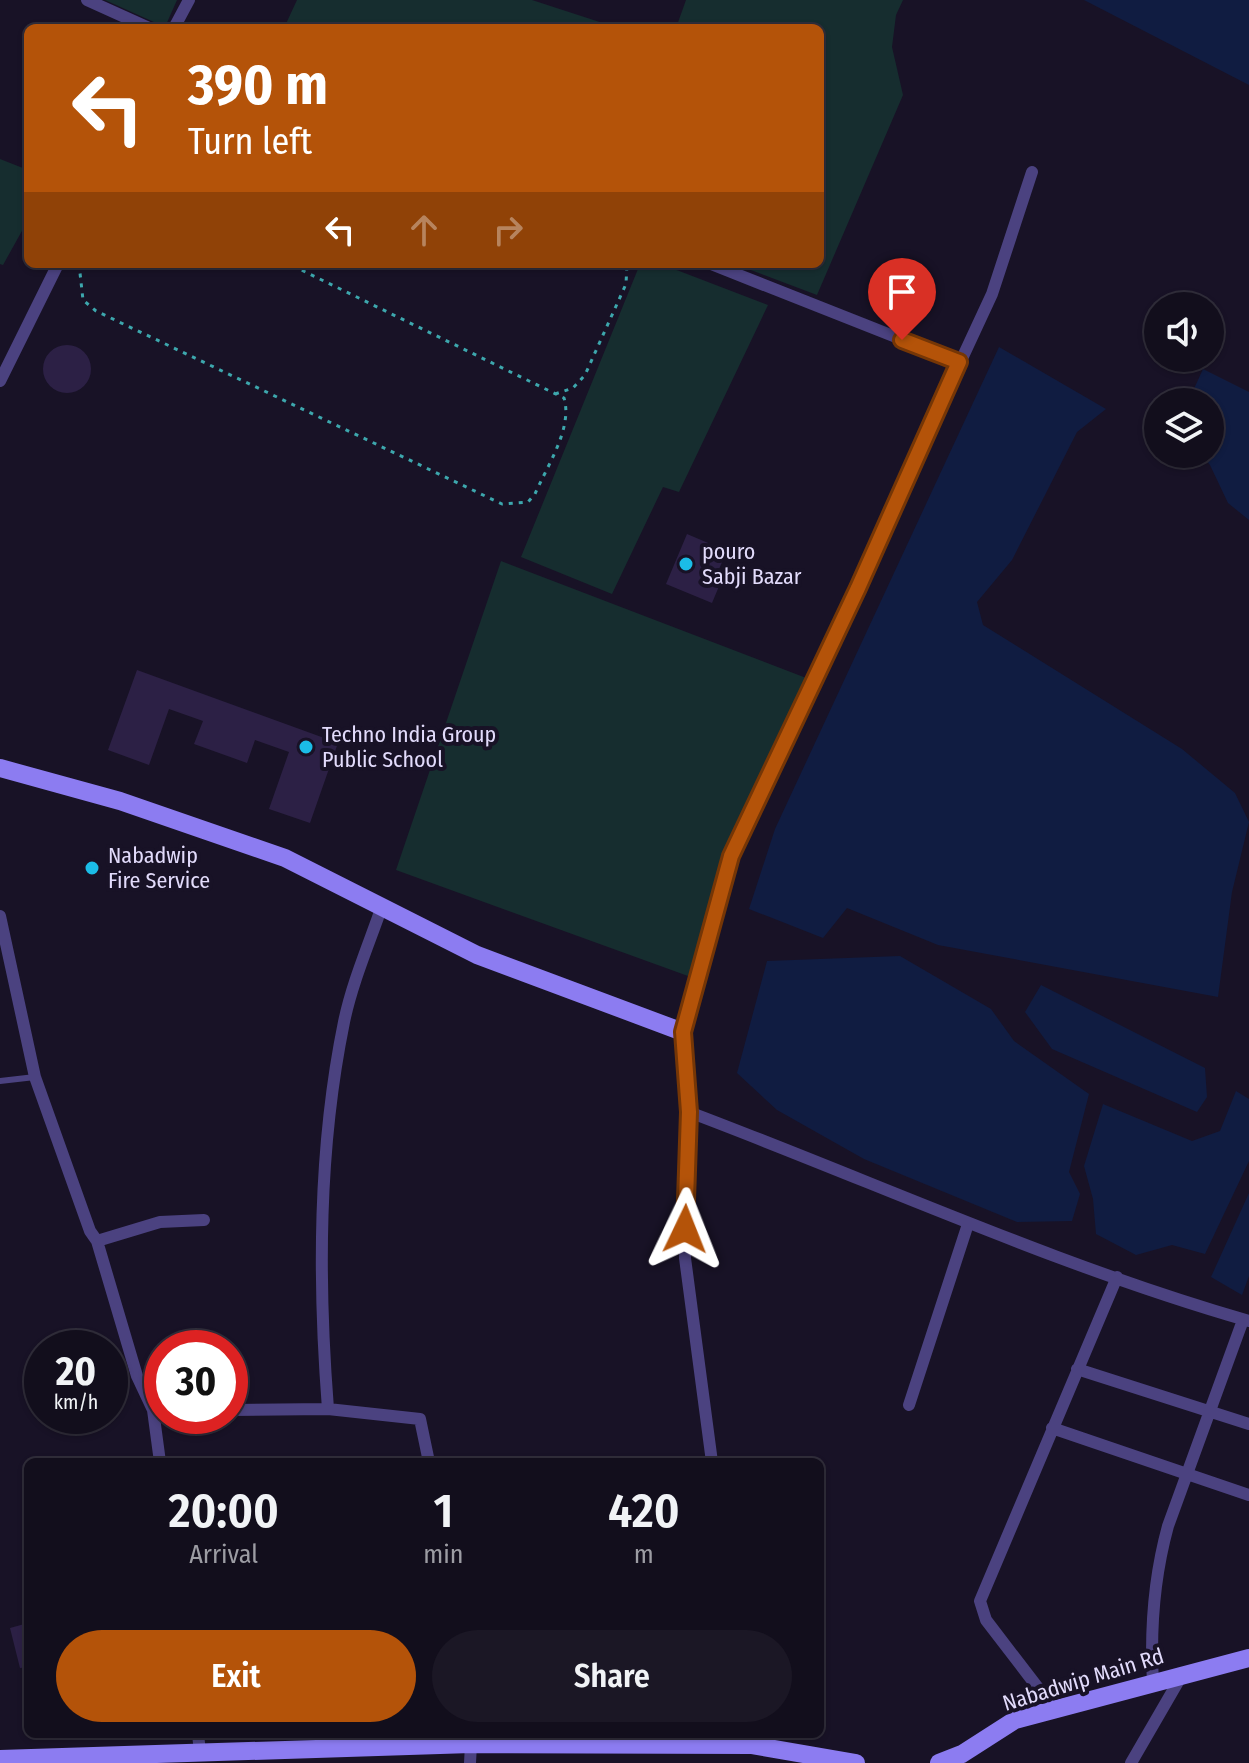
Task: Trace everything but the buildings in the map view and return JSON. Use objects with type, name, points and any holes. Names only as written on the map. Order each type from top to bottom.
[{"type":"street","points":[[87,0],[140,24]]},
{"type":"street","points":[[176,24],[189,0]]},
{"type":"street","points":[[711,1458],[685,1258],[689,1112],[683,1032],[731,856],[992,294],[1032,172]]},
{"type":"street","points":[[0,381],[56,268]]},
{"type":"street","points":[[721,268],[959,362]]},
{"type":"street","points":[[0,768],[120,801],[285,858],[477,955],[683,1032]]},
{"type":"street","points":[[328,1409],[321,1319],[327,1121],[345,1019],[382,906]]},
{"type":"street","points":[[0,916],[35,1077],[90,1231],[97,1241],[137,1376],[144,1387]]},
{"type":"street","points":[[689,1112],[809,1157],[968,1224],[1246,1320],[1168,1526],[1159,1560],[1153,1614],[1153,1683]]},
{"type":"street","points":[[97,1241],[160,1222],[204,1220]]},
{"type":"street","points":[[909,1405],[968,1224]]},
{"type":"street","points":[[1055,1710],[986,1620],[980,1601],[1117,1277]]},
{"type":"street","points":[[1077,1369],[1249,1424]]},
{"type":"street","points":[[248,1410],[328,1409],[420,1419],[428,1458]]},
{"type":"street","points":[[1052,1428],[1249,1495]]},
{"type":"street","points":[[159,1434],[160,1458]]},
{"type":"street","name":"Nabadwip Main Rd","points":[[939,1763],[970,1755],[1015,1720],[1249,1658]]},
{"type":"street","points":[[1131,1763],[1182,1675]]},
{"type":"street","points":[[0,1759],[199,1743],[420,1740],[471,1744],[750,1740],[772,1755],[856,1763]]},
{"type":"street","points":[[470,1763],[471,1744]]},
{"type":"lane","points":[[0,1081],[35,1077]]},
{"type":"path","points":[[82,268],[83,300],[96,311],[502,504],[528,502],[535,494],[565,424],[568,410],[564,398],[297,268]]},
{"type":"path","points":[[555,394],[573,388],[585,375],[626,284],[627,268]]},
{"type":"green space","points":[[105,0],[177,0],[166,24],[158,24]]},
{"type":"green space","points":[[297,0],[532,0],[606,24],[286,24]]},
{"type":"green space","points":[[686,0],[903,0],[896,15],[892,47],[903,95],[817,295],[746,268],[824,268],[824,24],[677,24]]},
{"type":"green space","points":[[0,159],[24,168],[24,227],[3,265],[0,264]]},
{"type":"green space","points":[[638,268],[671,268],[768,305],[679,492],[663,487],[612,594],[521,557]]},
{"type":"green space","points":[[501,561],[814,681],[731,856],[709,938],[688,976],[396,870]]},
{"type":"water","points":[[1084,0],[1249,0],[1249,85]]},
{"type":"water","points":[[999,347],[1106,409],[1077,432],[1012,560],[977,602],[983,625],[1182,749],[1235,793],[1249,822],[1232,892],[1218,997],[938,945],[847,908],[823,938],[749,909],[775,829]]},
{"type":"water","points":[[1202,372],[1209,372],[1249,392],[1249,520],[1228,503],[1211,468],[1224,468],[1224,388],[1194,388]]},
{"type":"water","points":[[900,956],[991,1009],[1014,1041],[1089,1094],[1069,1172],[1080,1194],[1072,1221],[1017,1222],[864,1159],[777,1110],[737,1073],[767,961]]},
{"type":"water","points":[[1041,985],[1205,1068],[1207,1097],[1197,1112],[1052,1049],[1025,1012]]},
{"type":"water","points":[[1236,1091],[1249,1099],[1249,1161],[1205,1254],[1172,1245],[1136,1255],[1096,1234],[1093,1199],[1084,1166],[1103,1104],[1192,1141],[1220,1131]]},
{"type":"water","points":[[1249,1193],[1249,1276],[1242,1295],[1211,1277]]},
{"type":"place","name":"pouro Sabji Bazar","points":[[686,564]]},
{"type":"place","name":"Techno India Group Public School","points":[[306,747]]},
{"type":"place","name":"Nabadwip Fire Service","points":[[92,868]]},
{"type":"route","points":[[685,1229],[689,1112],[683,1032],[731,856],[858,588],[959,362],[902,340]]}]
